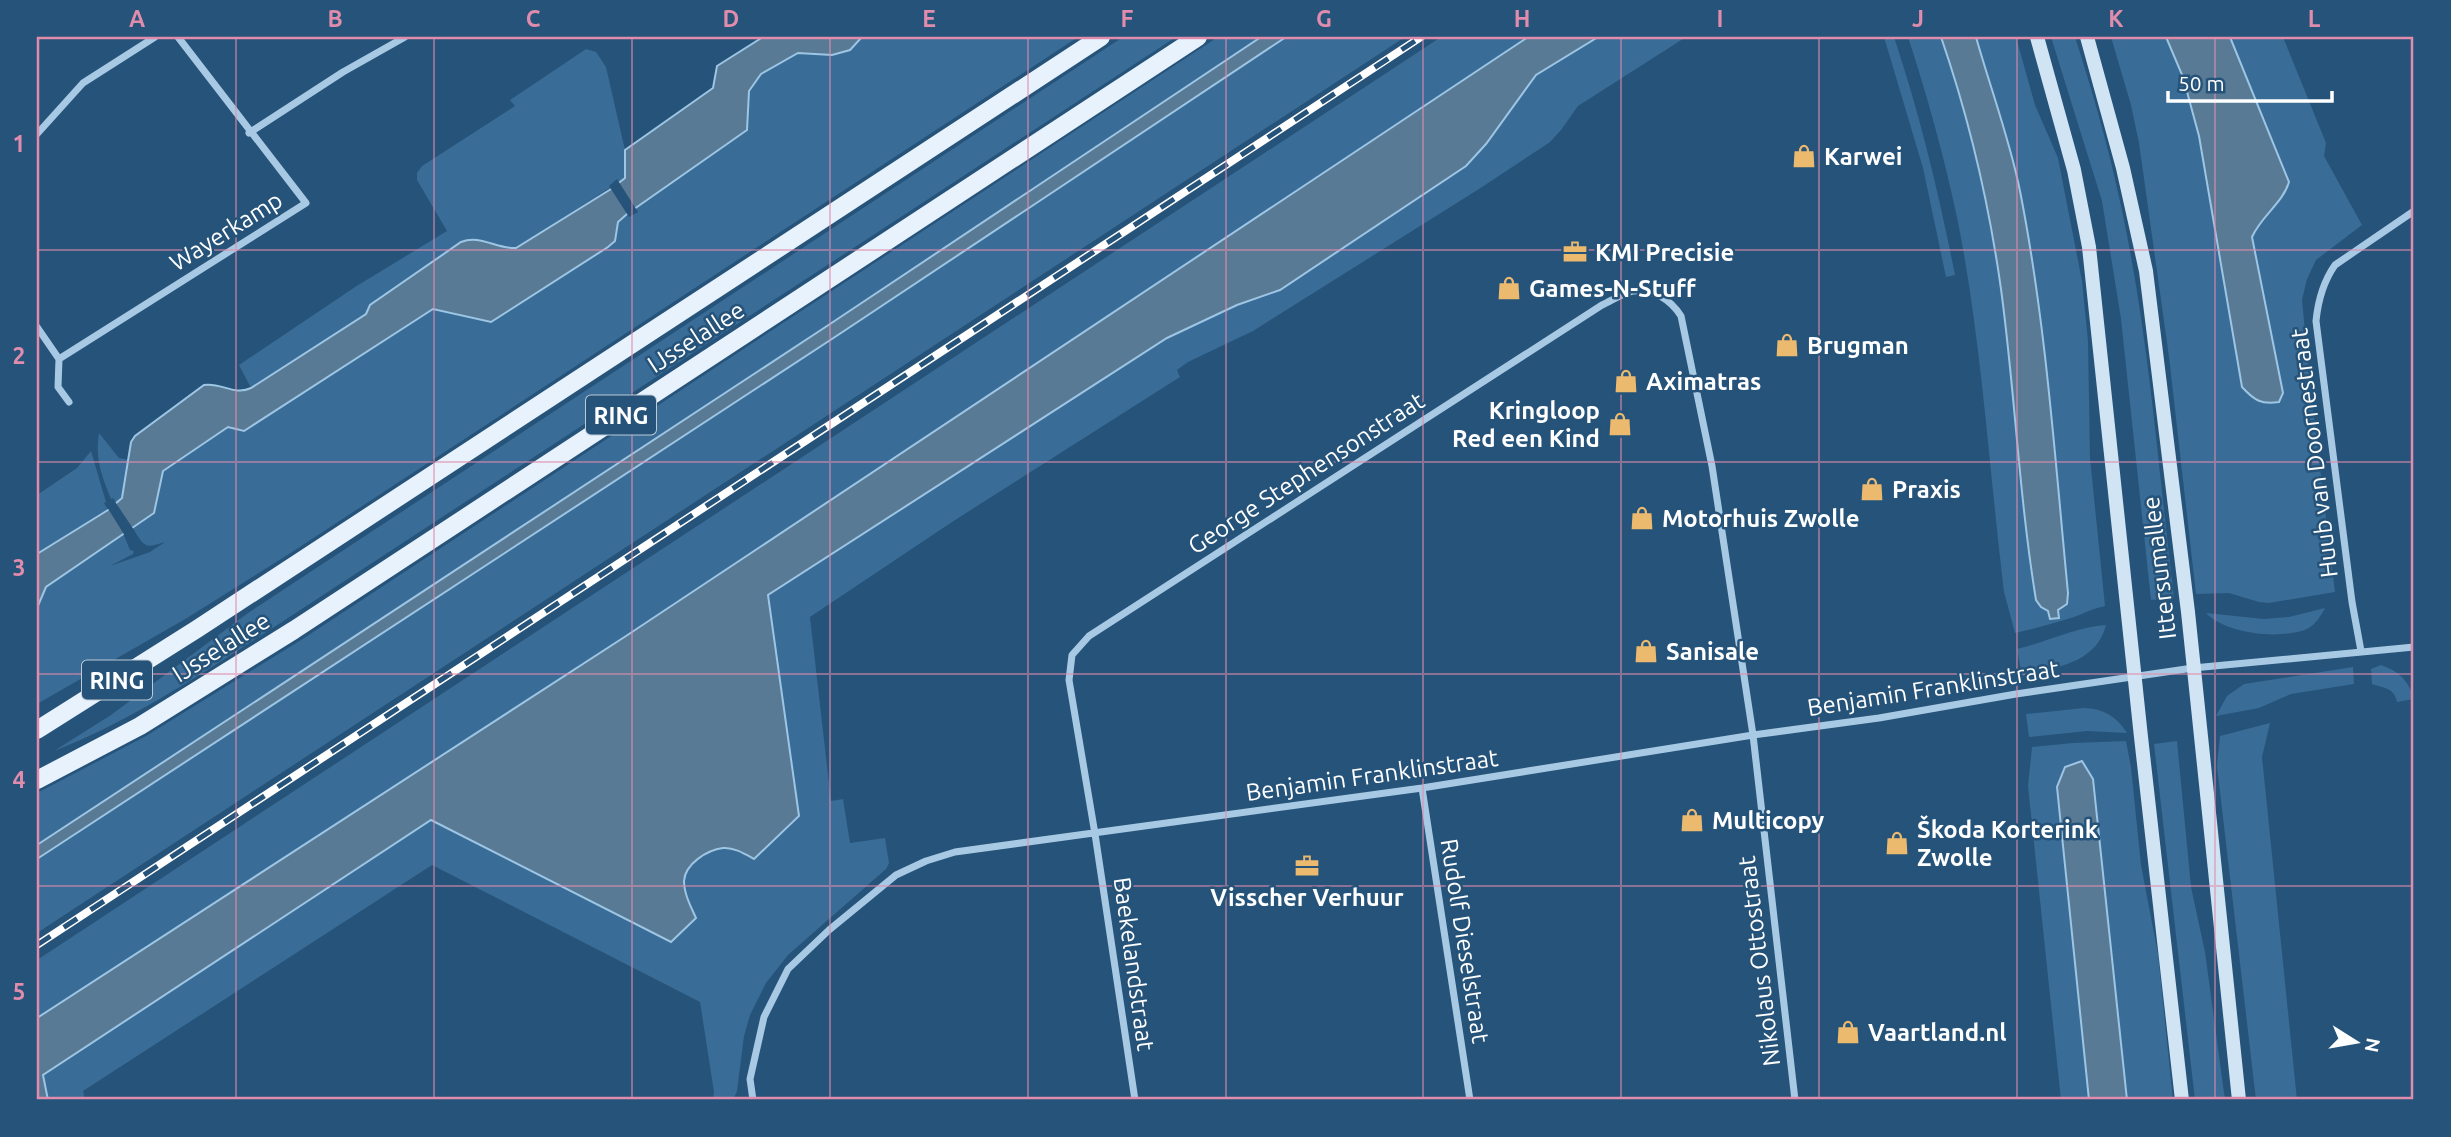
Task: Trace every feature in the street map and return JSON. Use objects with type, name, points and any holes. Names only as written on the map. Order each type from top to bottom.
[{"type":"main road","name":"IJsselallee","points":[[37,730],[232,607],[1101,37]]},
{"type":"main road","name":"IJsselallee","points":[[37,780],[140,726],[283,637],[1198,37]]},
{"type":"main road","name":"Ittersumallee","points":[[2036,37],[2074,170],[2089,247],[2125,599],[2136,677],[2182,1100]]},
{"type":"main road","name":"Ittersumallee","points":[[2087,37],[2123,168],[2146,271],[2193,668],[2239,1100]]},
{"type":"street","points":[[37,134],[83,83],[155,37]]},
{"type":"street","name":"Wayerkamp","points":[[59,359],[306,203],[249,133],[178,37]]},
{"type":"street","points":[[249,133],[343,72],[405,37]]},
{"type":"street","name":"Huub van Doornestraat","points":[[2361,651],[2352,602],[2316,321],[2323,289],[2335,265],[2414,211]]},
{"type":"street","name":"George Stephensonstraat","points":[[1095,834],[1069,680],[1072,655],[1089,636],[1602,305],[1632,291],[1659,295],[1675,306],[1681,316],[1712,466],[1753,734]]},
{"type":"street","points":[[37,327],[59,359],[58,387],[69,402]]},
{"type":"street","name":"Benjamin Franklinstraat","points":[[753,1100],[750,1079],[764,1017],[788,969],[829,930],[896,875],[926,861],[955,852],[1422,788],[1753,734],[1879,718],[2016,694],[2193,668],[2414,648]]},
{"type":"street","name":"Nikolaus Ottostraat","points":[[1753,734],[1795,1100]]},
{"type":"street","name":"Rudolf Dieselstraat","points":[[1422,788],[1470,1100]]},
{"type":"street","name":"Baekelandstraat","points":[[1095,834],[1135,1100]]},
{"type":"shaded area","points":[[763,37],[862,37],[850,50],[832,55],[798,53],[761,74],[749,91],[747,130],[627,214],[618,222],[615,241],[608,247],[491,322],[433,309],[244,431],[228,427],[163,471],[154,513],[46,587],[37,608],[37,554],[108,510],[122,498],[131,442],[135,436],[204,385],[233,390],[251,388],[366,314],[370,305],[461,242],[475,240],[516,248],[611,189],[625,178],[625,150],[713,88],[717,66]]},
{"type":"shaded area","points":[[862,37],[1078,37],[289,554],[187,618],[37,704],[37,608],[46,587],[123,533],[130,550],[134,551],[133,554],[110,566],[150,552],[165,542],[145,545],[132,527],[154,513],[163,471],[228,426],[244,431],[433,309],[491,322],[608,247],[615,241],[618,222],[627,214],[747,131],[749,91],[761,74],[798,53],[832,55],[849,50]]},
{"type":"shaded area","points":[[1123,37],[1176,37],[212,667],[109,727],[54,751],[111,715],[248,613]]},
{"type":"shaded area","points":[[1218,37],[1261,37],[37,845],[37,793],[146,736],[301,640]]},
{"type":"shaded area","points":[[1261,37],[1286,37],[838,335],[37,859],[37,845]]},
{"type":"shaded area","points":[[1286,37],[1405,37],[37,933],[37,859],[838,335]]},
{"type":"shaded area","points":[[1441,37],[1528,37],[626,636],[37,1018],[37,960]]},
{"type":"shaded area","points":[[1528,37],[1598,37],[1536,75],[1486,144],[1466,166],[1280,290],[1237,305],[1167,338],[768,595],[799,816],[754,859],[735,850],[723,848],[704,855],[693,864],[684,881],[686,896],[696,918],[671,942],[431,820],[43,1075],[48,1100],[37,1100],[37,1018],[626,636]]},
{"type":"shaded area","points":[[1598,37],[1686,37],[1578,106],[1550,142],[1253,331],[1188,362],[1177,370],[1180,377],[952,522],[810,617],[831,801],[843,799],[850,843],[885,838],[889,863],[886,869],[788,955],[766,983],[750,1015],[744,1036],[737,1091],[733,1100],[713,1100],[700,1002],[432,865],[83,1091],[85,1100],[48,1100],[43,1075],[431,819],[671,942],[696,918],[686,896],[684,881],[693,864],[704,855],[723,848],[744,853],[799,816],[767,595],[1167,338],[1237,305],[1280,290],[1466,166],[1486,144],[1536,75]]},
{"type":"shaded area","points":[[1884,37],[1894,37],[1912,96],[1936,185],[1955,275],[1946,277],[1923,168]]},
{"type":"shaded area","points":[[1908,37],[1941,37],[1980,176],[2006,319],[2041,607],[2048,611],[2051,619],[2068,593],[2031,254],[2019,187],[1976,37],[2016,37],[2035,105],[2058,158],[2082,281],[2088,341],[2090,458],[2105,606],[2015,633],[2004,592],[1979,360],[1958,222],[1942,152]]},
{"type":"shaded area","points":[[1941,37],[1976,37],[2020,191],[2043,341],[2068,593],[2067,604],[2058,610],[2059,618],[2050,619],[2048,611],[2036,600],[1996,257],[1969,130]]},
{"type":"shaded area","points":[[2051,37],[2075,37],[2121,206],[2146,352],[2174,598],[2151,600],[2121,319],[2102,201]]},
{"type":"shaded area","points":[[2111,37],[2166,37],[2183,77],[2199,136],[2242,387],[2283,393],[2252,236],[2282,196],[2289,182],[2230,37],[2283,37],[2326,143],[2324,156],[2362,225],[2316,260],[2307,279],[2302,300],[2335,592],[2269,603],[2229,593],[2196,594],[2169,357],[2139,143]]},
{"type":"shaded area","points":[[2166,37],[2230,37],[2289,182],[2252,237],[2283,393],[2279,402],[2267,403],[2258,400],[2242,387],[2199,136],[2183,77]]},
{"type":"shaded area","points":[[586,49],[596,52],[606,67],[625,150],[625,178],[516,248],[477,241],[461,242],[370,304],[366,314],[251,388],[239,365],[355,287],[447,231],[417,180],[417,173],[422,166],[515,106],[510,100]]},
{"type":"shaded area","points":[[99,433],[119,458],[129,460],[125,493],[116,503],[111,499],[100,466]]},
{"type":"shaded area","points":[[91,451],[108,510],[37,554],[37,495],[77,468]]},
{"type":"shaded area","points":[[2325,608],[2318,620],[2307,629],[2283,634],[2240,630],[2226,626],[2206,613],[2264,619],[2289,617]]},
{"type":"shaded area","points":[[2106,625],[2101,638],[2084,656],[2061,666],[2022,676],[2017,649]]},
{"type":"shaded area","points":[[2381,665],[2402,678],[2414,699],[2397,702],[2391,691],[2372,684],[2371,669]]},
{"type":"shaded area","points":[[2353,667],[2354,684],[2291,694],[2259,708],[2216,716],[2227,696],[2244,684]]},
{"type":"shaded area","points":[[2084,708],[2109,714],[2127,733],[2087,731],[2029,737],[2026,714]]},
{"type":"shaded area","points":[[2270,723],[2262,757],[2297,1100],[2256,1100],[2217,766],[2220,736]]},
{"type":"shaded area","points":[[2126,741],[2141,865],[2158,954],[2173,1100],[2127,1100],[2093,779],[2057,787],[2089,1100],[2061,1100],[2028,786],[2032,747]]},
{"type":"shaded area","points":[[2177,741],[2191,887],[2205,952],[2225,1100],[2195,1100],[2154,744]]},
{"type":"shaded area","points":[[2082,761],[2093,779],[2127,1100],[2089,1100],[2057,787],[2065,767]]},
{"type":"pier","points":[[617,179],[638,212],[629,217],[609,186]]},
{"type":"pier","points":[[114,500],[134,530],[125,536],[107,507]]},
{"type":"railway","points":[[37,945],[1421,37]]},
{"type":"place","name":"Karwei","points":[[1804,156]]},
{"type":"place","name":"KMI Precisie","points":[[1575,252]]},
{"type":"place","name":"Games-N-Stuff","points":[[1509,288]]},
{"type":"place","name":"Brugman","points":[[1787,345]]},
{"type":"place","name":"Aximatras","points":[[1626,381]]},
{"type":"place","name":"Kringloop Red een Kind","points":[[1620,424]]},
{"type":"place","name":"Praxis","points":[[1872,489]]},
{"type":"place","name":"Motorhuis Zwolle","points":[[1642,518]]},
{"type":"place","name":"Sanisale","points":[[1646,651]]},
{"type":"place","name":"Multicopy","points":[[1692,820]]},
{"type":"place","name":"Škoda Korterink Zwolle","points":[[1897,843]]},
{"type":"place","name":"Visscher Verhuur","points":[[1307,866]]},
{"type":"place","name":"Vaartland.nl","points":[[1848,1032]]}]
